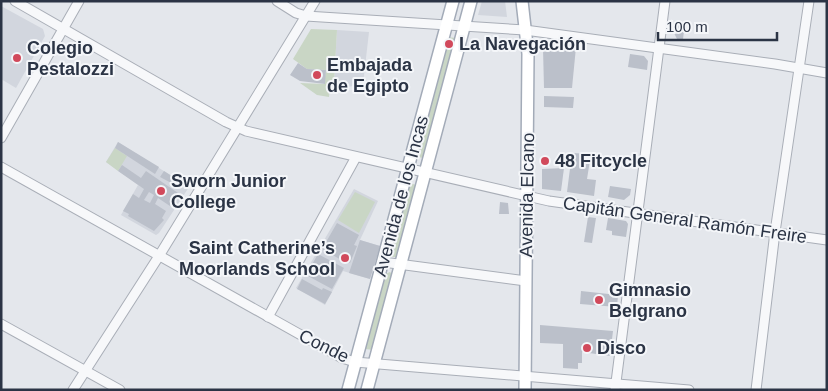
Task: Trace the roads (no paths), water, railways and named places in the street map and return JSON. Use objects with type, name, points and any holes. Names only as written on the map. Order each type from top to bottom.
[{"type":"main road","name":"Avenida de los Incas","points":[[348,390],[453,1]]},
{"type":"main road","name":"Avenida de los Incas","points":[[367,390],[471,1]]},
{"type":"main road","name":"Avenida Elcano","points":[[522,1],[528,54],[526,281],[523,376],[525,390]]},
{"type":"street","name":"Capitán General Ramón Freire","points":[[15,1],[236,127],[526,197],[827,240]]},
{"type":"street","points":[[1,138],[79,1]]},
{"type":"street","points":[[277,1],[296,13],[306,16],[525,30],[827,73]]},
{"type":"street","points":[[73,390],[159,256],[236,127],[315,1]]},
{"type":"street","points":[[615,387],[665,1]]},
{"type":"street","points":[[756,390],[775,232],[809,1]]},
{"type":"street","points":[[268,317],[356,157]]},
{"type":"street","name":"Conde","points":[[1,167],[342,358],[356,362],[375,362],[523,376],[615,387],[689,390]]},
{"type":"street","points":[[383,262],[401,266],[526,281]]},
{"type":"street","points":[[1,324],[120,390]]},
{"type":"place","name":"La Navegación","points":[[449,44]]},
{"type":"place","name":"Colegio Pestalozzi","points":[[17,58]]},
{"type":"place","name":"Embajada de Egipto","points":[[317,75]]},
{"type":"place","name":"48 Fitcycle","points":[[545,161]]},
{"type":"place","name":"Sworn Junior College","points":[[161,191]]},
{"type":"place","name":"Saint Catherine’s Moorlands School","points":[[345,258]]},
{"type":"place","name":"Gimnasio Belgrano","points":[[599,300]]},
{"type":"place","name":"Disco","points":[[587,348]]}]
